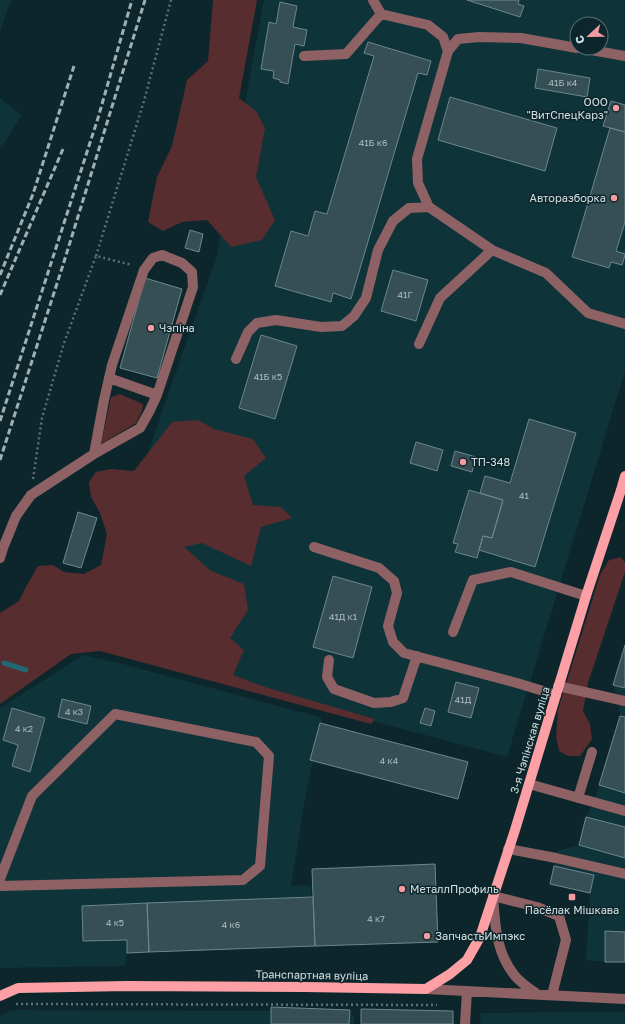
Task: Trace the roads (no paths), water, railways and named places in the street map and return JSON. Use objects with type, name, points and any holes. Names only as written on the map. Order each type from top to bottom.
[{"type":"main road","name":"3-я Чэпінская вуліца","points":[[426,989],[450,974],[467,960],[480,937],[529,784],[586,596],[623,490],[625,476]]},
{"type":"main road","name":"Транспартная вуліца","points":[[0,996],[18,988],[127,986],[426,989]]},
{"type":"street","points":[[373,0],[381,14],[428,24],[442,37],[448,51]]},
{"type":"street","points":[[304,56],[346,54],[381,14]]},
{"type":"street","points":[[569,46],[521,38],[479,37],[458,39],[448,51],[417,159],[418,183],[429,207],[492,250],[546,273],[588,313],[625,324]]},
{"type":"street","points":[[609,53],[625,56]]},
{"type":"street","points":[[236,359],[248,332],[257,323],[276,320],[321,327],[342,326],[354,316],[366,298],[378,250],[393,221],[409,208],[429,207]]},
{"type":"street","points":[[419,344],[440,298],[492,250]]},
{"type":"street","points":[[0,558],[16,516],[31,495],[94,454],[140,428],[149,412],[157,395],[193,287],[192,272],[182,264],[162,255],[153,258],[144,270],[112,365],[94,454]]},
{"type":"street","points":[[109,378],[157,395]]},
{"type":"street","points":[[314,547],[379,568],[394,581],[397,593],[388,626],[393,642],[404,653],[518,683],[625,701]]},
{"type":"street","points":[[453,632],[473,580],[511,572],[586,596]]},
{"type":"street","points":[[329,660],[327,677],[334,689],[374,703],[391,702],[403,698],[417,656]]},
{"type":"street","points":[[0,879],[32,796],[115,714],[256,742],[269,756],[260,866],[243,880],[0,886]]},
{"type":"street","points":[[578,798],[592,752]]},
{"type":"street","points":[[529,784],[625,811]]},
{"type":"street","points":[[508,849],[556,858],[625,874]]},
{"type":"street","points":[[537,994],[516,977],[502,955],[496,932],[493,896],[537,907],[559,916],[566,940],[552,995]]},
{"type":"street","name":"Транспартная вуліца","points":[[426,989],[625,999]]},
{"type":"street","points":[[464,1024],[467,990]]},
{"type":"waterway","points":[[4,663],[26,670]]},
{"type":"railway","points":[[0,421],[98,118],[132,0]]},
{"type":"railway","points":[[0,460],[63,265],[145,0]]},
{"type":"railway","points":[[0,275],[33,194],[74,66]]},
{"type":"railway","points":[[0,295],[63,149]]},
{"type":"place","name":"ООО \"ВитСпецКарз\"","points":[[616,108]]},
{"type":"place","name":"Авторазборка","points":[[614,198]]},
{"type":"place","name":"Чэпіна","points":[[151,328]]},
{"type":"place","name":"ТП-348","points":[[463,462]]},
{"type":"place","name":"МеталлПрофиль","points":[[402,889]]},
{"type":"place","name":"Пасёлак Мішкава","points":[[572,897]]},
{"type":"place","name":"ЗапчастьИмпэкс","points":[[427,936]]}]
